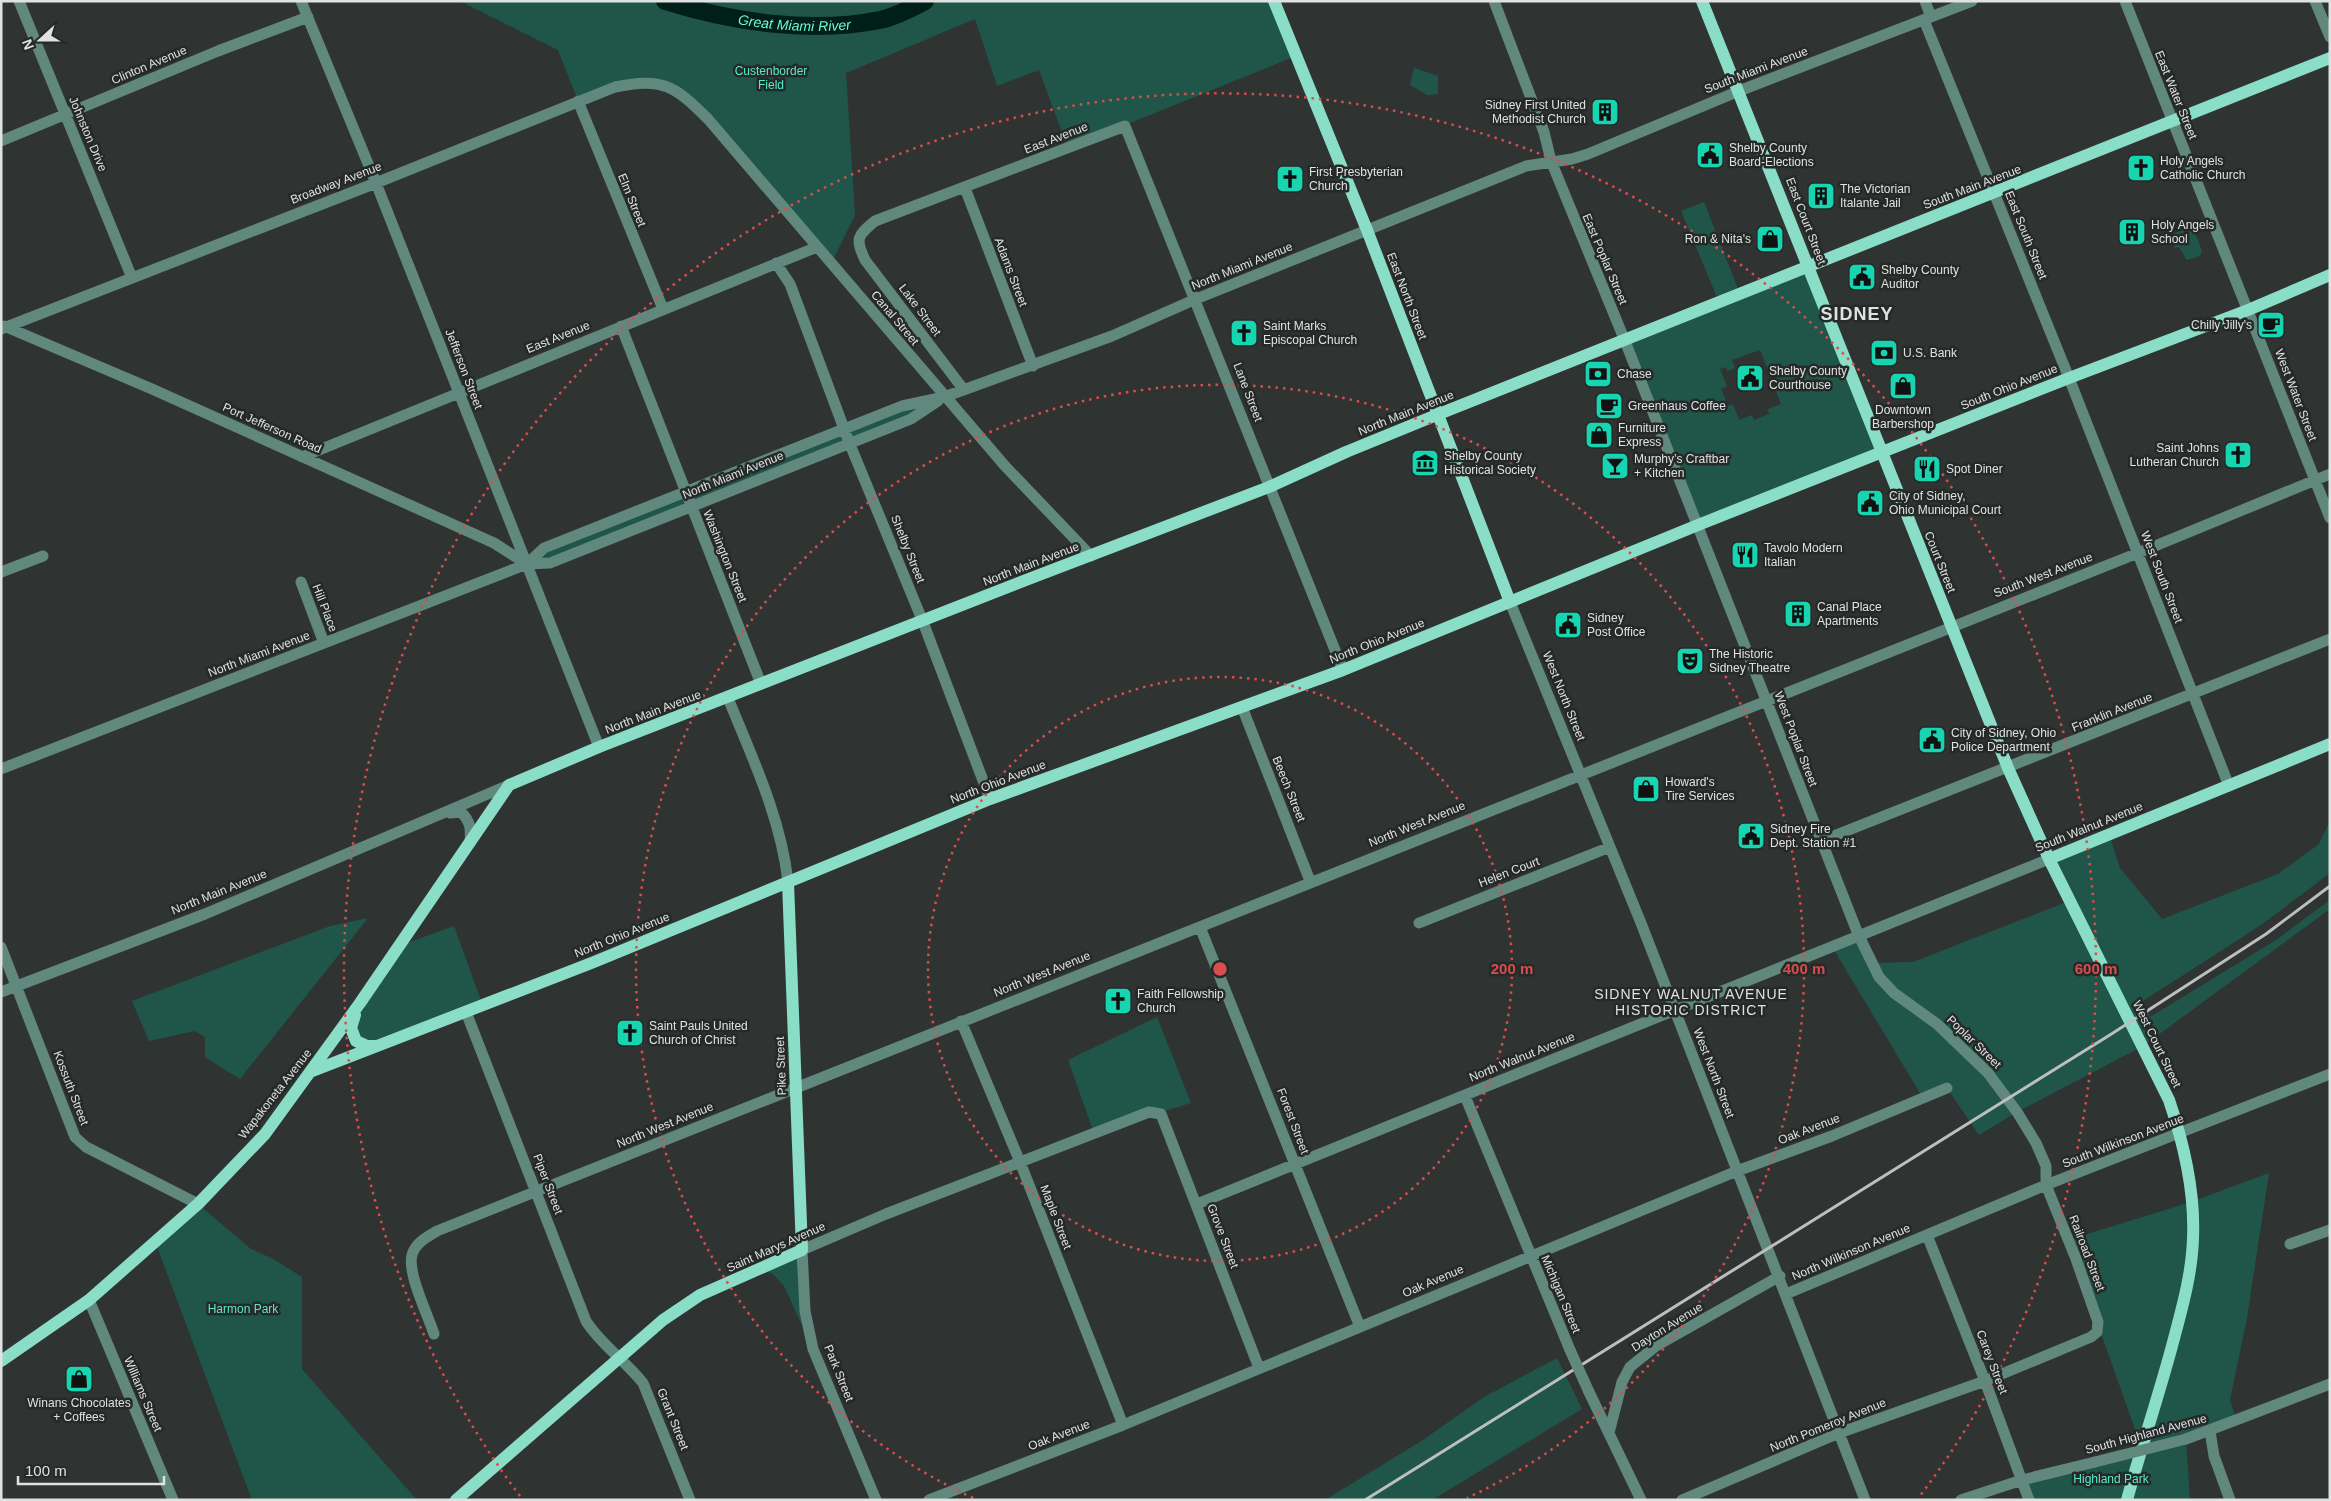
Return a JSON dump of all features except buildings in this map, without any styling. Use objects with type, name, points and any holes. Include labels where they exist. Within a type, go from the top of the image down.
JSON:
[{"type":"main road","name":"East North Street","points":[[1274,1],[1439,414],[1510,602]]},
{"type":"main road","name":"East Court Street","points":[[1702,1],[1881,452]]},
{"type":"main road","name":"South Main Avenue","points":[[1625,341],[2330,58]]},
{"type":"main road","name":"South Ohio Avenue","points":[[1698,525],[2069,378],[2248,310],[2330,275]]},
{"type":"main road","name":"North Main Avenue","points":[[509,786],[761,684],[1269,487],[1439,414],[1625,341]]},
{"type":"main road","name":"Court Street","points":[[1881,452],[1951,626]]},
{"type":"main road","name":"North Ohio Avenue","points":[[310,1072],[466,1012],[990,799],[1343,670],[1698,525]]},
{"type":"main road","name":"West Court Street","points":[[1951,626],[2008,768],[2049,859],[2158,1075],[2181,1134],[2191,1202],[2193,1239],[2184,1304],[2127,1500]]},
{"type":"main road","name":"South Walnut Avenue","points":[[2049,859],[2330,744]]},
{"type":"main road","name":"Wapakoneta Avenue","points":[[1,1361],[89,1300],[198,1204],[265,1134],[360,1004],[509,786]]},
{"type":"main road","name":"Pike Street","points":[[788,882],[802,1250]]},
{"type":"main road","points":[[360,1004],[353,1020],[352,1035],[361,1044],[381,1046]]},
{"type":"main road","name":"Saint Marys Avenue","points":[[456,1500],[618,1357],[663,1320],[700,1295],[802,1250]]},
{"type":"street","name":"Johnston Drive","points":[[19,1],[132,278]]},
{"type":"street","name":"Jefferson Street","points":[[301,1],[376,183],[599,748]]},
{"type":"street","name":"East Poplar Street","points":[[1494,1],[1544,132],[1551,161],[1698,525]]},
{"type":"street","name":"East South Street","points":[[1925,1],[1928,18],[1994,194],[2069,378]]},
{"type":"street","name":"South Miami Avenue","points":[[1551,161],[1572,160],[1588,154],[1739,91],[1972,1]]},
{"type":"street","name":"East Water Street","points":[[2125,1],[2248,310]]},
{"type":"street","points":[[2316,1],[2330,37]]},
{"type":"street","name":"Clinton Avenue","points":[[1,141],[218,51],[308,17]]},
{"type":"street","name":"Broadway Avenue","points":[[3,327],[376,183],[615,86],[638,82],[661,85],[683,94]]},
{"type":"street","name":"Canal Street","points":[[683,94],[708,119],[944,397],[1005,466],[1091,556]]},
{"type":"street","name":"Elm Street","points":[[578,101],[663,309]]},
{"type":"street","name":"East Avenue","points":[[858,244],[860,233],[875,221],[1125,126]]},
{"type":"street","name":"Lane Street","points":[[1125,126],[1196,299],[1343,670]]},
{"type":"street","name":"North Miami Avenue","points":[[527,564],[544,548],[844,428],[902,406],[944,397],[1033,366],[1112,336],[1196,299],[1526,166],[1551,161]]},
{"type":"street","name":"Adams Street","points":[[964,188],[1033,366]]},
{"type":"street","name":"Lake Street","points":[[858,244],[865,260],[964,390]]},
{"type":"street","name":"East Avenue","points":[[302,457],[817,247]]},
{"type":"street","name":"Shelby Street","points":[[776,263],[790,284],[800,309],[849,442],[923,622],[990,799]]},
{"type":"street","name":"West Water Street","points":[[2248,310],[2330,518]]},
{"type":"street","name":"Washington Street","points":[[621,326],[690,507],[761,684]]},
{"type":"street","name":"Port Jefferson Road","points":[[3,327],[152,389],[494,542],[527,564]]},
{"type":"street","name":"West South Street","points":[[2069,378],[2229,786]]},
{"type":"street","name":"North Miami Avenue","points":[[1,770],[527,564],[550,563],[849,442],[911,419],[944,397]]},
{"type":"street","name":"South West Avenue","points":[[1766,701],[2138,553],[2330,474]]},
{"type":"street","name":"West Poplar Street","points":[[1698,525],[1858,934]]},
{"type":"street","points":[[1,572],[43,556]]},
{"type":"street","name":"Hill Place","points":[[301,582],[324,643]]},
{"type":"street","name":"West North Street","points":[[1510,602],[1581,774],[1780,1276],[1865,1500]]},
{"type":"street","name":"Franklin Avenue","points":[[1821,842],[2330,639]]},
{"type":"street","points":[[728,698],[764,790],[785,851],[788,882]]},
{"type":"street","name":"North West Avenue","points":[[434,1334],[412,1272],[412,1255],[421,1241],[436,1231],[1200,927],[1310,881],[1766,701]]},
{"type":"street","name":"Beech Street","points":[[1242,707],[1310,881]]},
{"type":"street","name":"North Main Avenue","points":[[1,992],[205,914],[509,786]]},
{"type":"street","points":[[446,813],[462,812],[468,819],[471,828],[470,842]]},
{"type":"street","name":"Helen Court","points":[[1419,923],[1610,848]]},
{"type":"street","name":"South Walnut Avenue","points":[[1858,934],[2049,859]]},
{"type":"street","name":"Forest Street","points":[[1200,927],[1360,1326]]},
{"type":"street","name":"North Walnut Avenue","points":[[1196,1204],[1465,1096],[1674,1008],[1858,934]]},
{"type":"street","name":"Poplar Street","points":[[1858,934],[1879,977],[1894,993],[1937,1024],[1988,1073],[2036,1143],[2046,1166],[2046,1185]]},
{"type":"street","name":"Kossuth Street","points":[[1,947],[75,1137],[86,1147],[198,1204]]},
{"type":"street","name":"Piper Street","points":[[466,1012],[586,1321],[593,1332],[618,1357]]},
{"type":"street","name":"Maple Street","points":[[961,1021],[1020,1162],[1123,1425]]},
{"type":"street","name":"South Wilkinson Avenue","points":[[1927,1235],[2046,1185],[2181,1134],[2330,1074]]},
{"type":"street","name":"Oak Avenue","points":[[929,1500],[1123,1425],[1737,1171],[1832,1136],[1947,1088]]},
{"type":"street","name":"Michigan Street","points":[[1465,1096],[1570,1350],[1641,1500]]},
{"type":"street","name":"Saint Marys Avenue","points":[[802,1250],[1143,1114],[1149,1112],[1160,1114]]},
{"type":"street","name":"Grove Street","points":[[1160,1114],[1259,1368]]},
{"type":"street","name":"Railroad Street","points":[[2046,1185],[2076,1259],[2098,1322],[2097,1332]]},
{"type":"street","points":[[2290,1244],[2330,1230]]},
{"type":"street","name":"North Wilkinson Avenue","points":[[1786,1294],[1927,1235]]},
{"type":"street","name":"Carey Street","points":[[1927,1235],[1985,1380],[2029,1500]]},
{"type":"street","name":"Park Street","points":[[802,1250],[805,1311],[813,1349],[876,1500]]},
{"type":"street","name":"Dayton Avenue","points":[[1609,1433],[1622,1382],[1630,1367],[1656,1346],[1780,1276]]},
{"type":"street","name":"Williams Street","points":[[89,1300],[173,1500]]},
{"type":"street","name":"North Pomeroy Avenue","points":[[1682,1500],[1838,1433],[1985,1380],[2091,1337],[2097,1332]]},
{"type":"street","name":"Grant Street","points":[[618,1357],[631,1368],[643,1383],[690,1500]]},
{"type":"street","name":"South Highland Avenue","points":[[1961,1500],[2022,1480],[2186,1439],[2330,1384]]},
{"type":"street","points":[[2210,1431],[2214,1456],[2230,1500]]},
{"type":"green space","name":"Custenborder Field","points":[[460,1],[1274,1],[1296,56],[1068,148],[1039,70],[997,86],[975,19],[846,73],[855,215],[831,264],[683,94],[638,82],[578,101],[558,50]]},
{"type":"green space","points":[[1414,68],[1438,76],[1438,94],[1427,95],[1410,85]]},
{"type":"green space","points":[[1704,202],[1740,294],[1809,267],[1881,452],[1698,525],[1625,341],[1719,302],[1681,211]],"holes":[[[1760,350],[1768,370],[1772,369],[1778,385],[1774,387],[1781,404],[1768,409],[1769,414],[1754,420],[1752,415],[1739,420],[1733,404],[1728,406],[1721,389],[1727,386],[1720,369],[1726,367],[1727,371],[1735,368],[1732,360]]]},
{"type":"green space","points":[[2189,227],[2194,230],[2202,251],[2200,256],[2187,260],[2179,247],[2175,248],[2170,235]]},
{"type":"green space","points":[[944,397],[911,419],[550,563],[527,564],[544,548],[844,428]]},
{"type":"green space","points":[[2330,820],[2330,873],[2261,925],[2143,1001],[2150,1017],[2276,940],[2330,900],[2330,909],[2143,1046],[2017,1112],[1979,1135],[1947,1088],[1923,1098],[1831,945],[1858,934],[1872,963],[1913,962],[2069,901],[2049,859],[2109,834],[2120,868],[2162,919],[2278,874],[2319,844]]},
{"type":"green space","points":[[368,918],[240,1079],[205,1057],[205,1037],[195,1031],[149,1041],[132,1001],[330,926]]},
{"type":"green space","points":[[454,926],[483,1006],[381,1046],[361,1044],[353,1019],[399,946]]},
{"type":"green space","points":[[1157,1017],[1191,1103],[1094,1133],[1068,1060]]},
{"type":"green space","name":"Highland Park","points":[[2269,1173],[2247,1318],[2230,1400],[2236,1420],[2186,1439],[2190,1500],[2029,1500],[2022,1480],[2142,1449],[2068,1240],[2191,1202]]},
{"type":"green space","name":"Harmon Park","points":[[198,1204],[251,1249],[273,1259],[302,1277],[302,1369],[417,1500],[252,1500],[155,1241]]},
{"type":"green space","points":[[802,1250],[813,1349],[784,1286],[772,1273],[756,1270]]},
{"type":"green space","points":[[1557,1358],[1582,1409],[1432,1500],[1325,1500],[1423,1440],[1484,1397]]},
{"type":"waterway","name":"Great Miami River","points":[[665,1],[717,15],[771,24],[799,26],[826,26],[880,20],[897,15],[925,1]]},
{"type":"railway","points":[[1365,1500],[2113,1033],[2266,934],[2330,886]]},
{"type":"place","name":"Sidney First United Methodist Church","points":[[1605,112]]},
{"type":"place","name":"Shelby County Board-Elections","points":[[1710,155]]},
{"type":"place","name":"Holy Angels Catholic Church","points":[[2141,168]]},
{"type":"place","name":"First Presbyterian Church","points":[[1290,179]]},
{"type":"place","name":"The Victorian Italante Jail","points":[[1821,196]]},
{"type":"place","name":"Holy Angels School","points":[[2132,232]]},
{"type":"place","name":"Ron & Nita's","points":[[1770,239]]},
{"type":"place","name":"Shelby County Auditor","points":[[1862,277]]},
{"type":"place","name":"Chilly Jilly's","points":[[2271,325]]},
{"type":"place","name":"Saint Marks Episcopal Church","points":[[1244,333]]},
{"type":"place","name":"U.S. Bank","points":[[1884,353]]},
{"type":"place","name":"Chase","points":[[1598,374]]},
{"type":"place","name":"Shelby County Courthouse","points":[[1750,378]]},
{"type":"place","name":"Downtown Barbershop","points":[[1903,386]]},
{"type":"place","name":"Greenhaus Coffee","points":[[1609,406]]},
{"type":"place","name":"Furniture Express","points":[[1599,435]]},
{"type":"place","name":"Saint Johns Lutheran Church","points":[[2238,455]]},
{"type":"place","name":"Shelby County Historical Society","points":[[1425,463]]},
{"type":"place","name":"Murphy’s Craftbar + Kitchen","points":[[1615,466]]},
{"type":"place","name":"Spot Diner","points":[[1927,469]]},
{"type":"place","name":"City of Sidney, Ohio Municipal Court","points":[[1870,503]]},
{"type":"place","name":"Tavolo Modern Italian","points":[[1745,555]]},
{"type":"place","name":"Canal Place Apartments","points":[[1798,614]]},
{"type":"place","name":"Sidney Post Office","points":[[1568,625]]},
{"type":"place","name":"The Historic Sidney Theatre","points":[[1690,661]]},
{"type":"place","name":"City of Sidney, Ohio Police Department","points":[[1932,740]]},
{"type":"place","name":"Howard's Tire Services","points":[[1646,789]]},
{"type":"place","name":"Sidney Fire Dept. Station #1","points":[[1751,836]]},
{"type":"place","name":"Faith Fellowship Church","points":[[1118,1001]]},
{"type":"place","name":"Saint Pauls United Church of Christ","points":[[630,1033]]},
{"type":"place","name":"Winans Chocolates + Coffees","points":[[79,1379]]},
{"type":"district","name":"SIDNEY","points":[[1857,314]]},
{"type":"district","name":"SIDNEY WALNUT AVENUE HISTORIC DISTRICT","points":[[1691,1002]]}]
